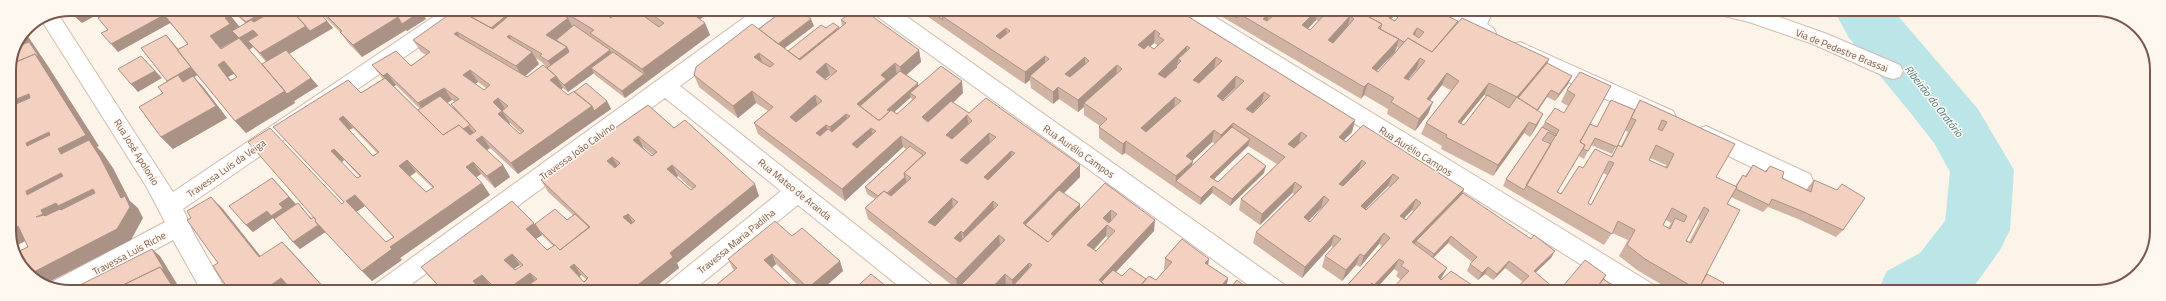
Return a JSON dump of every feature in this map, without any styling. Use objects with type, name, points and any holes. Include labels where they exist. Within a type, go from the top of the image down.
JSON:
[{"type":"street","name":"Travessa Luís da Veiga","points":[[174,216],[450,16]]},
{"type":"street","name":"Travessa João Calvino","points":[[392,285],[666,87],[762,16]]},
{"type":"street","name":"Rua Aurélio Campos","points":[[891,16],[1267,285]]},
{"type":"street","name":"Rua Aurélio Campos","points":[[1197,16],[1635,285]]},
{"type":"street","points":[[1455,16],[1474,28],[1802,181]]},
{"type":"street","points":[[1474,28],[1480,16]]},
{"type":"street","name":"Via de Pedestre Brassai","points":[[1754,16],[1820,39],[1893,71]]},
{"type":"street","name":"Rua José Apolonio","points":[[52,19],[64,35],[174,216],[211,285]]},
{"type":"street","name":"Rua Mateo de Aranda","points":[[666,87],[915,285]]},
{"type":"street","name":"Travessa Maria Padilha","points":[[682,285],[798,191]]},
{"type":"street","name":"Travessa Luís Riche","points":[[66,285],[174,216]]},
{"type":"building","points":[[102,16],[162,16],[111,44],[101,33],[108,30],[98,18]]},
{"type":"building","points":[[165,16],[228,16],[225,18],[230,24],[210,36],[221,49],[239,38],[285,91],[235,121],[177,50],[188,44]],"holes":[[[224,61],[237,77],[230,81],[218,65]]]},
{"type":"building","points":[[239,16],[256,16],[246,22]]},
{"type":"building","points":[[265,16],[297,16],[306,26],[260,53],[248,41],[258,35],[253,30],[239,38],[232,31],[251,20],[254,22]]},
{"type":"building","points":[[296,16],[322,16],[327,21],[310,31]]},
{"type":"building","points":[[327,16],[398,17],[353,45],[340,32],[342,31]]},
{"type":"building","points":[[397,16],[414,16],[402,24]]},
{"type":"building","points":[[447,16],[470,16],[493,29],[508,16],[565,16],[568,18],[546,35],[567,47],[548,61],[540,56],[542,54],[509,35],[507,37],[532,52],[516,66],[457,32],[454,34],[527,77],[543,65],[556,76],[550,80],[568,95],[574,91],[592,106],[511,163],[482,136],[476,140],[503,165],[487,176],[473,162],[466,167],[482,183],[390,247],[392,249],[362,271],[315,221],[316,220],[248,142],[270,128],[342,204],[344,202],[273,127],[348,80],[361,93],[385,78],[443,135],[459,125],[470,135],[476,131],[451,104],[459,99],[444,88],[418,103],[387,73],[383,76],[372,65],[396,51],[411,66],[430,52],[413,40]],"holes":[[[470,70],[490,85],[484,90],[463,75]],[[498,98],[508,106],[502,111],[493,102]],[[502,111],[524,131],[520,134],[498,114]],[[343,116],[379,152],[373,156],[339,119]],[[334,149],[361,176],[357,178],[331,151]],[[407,160],[434,187],[426,192],[399,166]],[[355,195],[394,237],[386,242],[346,201]]]},
{"type":"building","points":[[469,16],[506,16],[491,28]]},
{"type":"building","points":[[571,16],[608,16],[611,18],[613,16],[644,16],[659,27],[664,23],[654,16],[696,16],[705,23],[642,69],[590,33],[594,30]]},
{"type":"building","points":[[776,16],[807,16],[811,19],[778,44],[759,29]]},
{"type":"building","points":[[846,16],[872,16],[919,50],[900,67],[895,63],[881,75],[886,79],[857,104],[878,120],[880,120],[891,110],[897,114],[916,97],[910,93],[941,66],[962,81],[922,117],[928,122],[951,101],[969,113],[986,98],[1080,165],[1023,223],[1048,242],[1105,183],[1155,220],[1099,280],[1105,285],[1014,285],[1032,265],[1029,263],[1012,280],[1005,274],[995,285],[963,285],[962,284],[1005,240],[999,235],[956,279],[865,208],[884,191],[891,196],[911,178],[904,173],[926,153],[901,136],[842,189],[754,123],[773,107],[752,91],[733,106],[694,75],[696,67],[752,24],[800,60],[846,23],[841,20]],"holes":[[[759,53],[774,64],[770,67],[754,57]],[[826,63],[837,71],[826,80],[816,72]],[[815,95],[822,101],[796,122],[790,117]],[[846,114],[850,116],[832,132],[828,129],[820,136],[816,133],[826,125],[830,127]],[[967,115],[972,121],[952,139],[946,135]],[[871,128],[876,131],[857,148],[852,144]],[[989,133],[996,137],[967,164],[960,160]],[[1011,151],[1015,153],[988,180],[984,177]],[[952,198],[958,202],[935,226],[928,222]],[[993,201],[998,205],[960,242],[954,238],[961,231],[963,233]],[[1111,210],[1117,214],[1109,223],[1103,218]],[[1107,225],[1115,231],[1096,251],[1087,245]]]},
{"type":"building","points":[[942,16],[1187,16],[1355,120],[1339,137],[1346,142],[1363,125],[1464,189],[1412,242],[1447,268],[1438,277],[1441,280],[1451,271],[1472,285],[1396,285],[1409,271],[1401,266],[1404,262],[1399,259],[1374,285],[1372,283],[1370,285],[1347,285],[1390,238],[1384,233],[1364,256],[1360,254],[1346,270],[1325,256],[1341,239],[1334,235],[1305,267],[1256,232],[1302,187],[1295,182],[1262,214],[1241,199],[1285,157],[1233,123],[1221,135],[1214,130],[1186,156],[1193,161],[1176,176],[1126,141],[1123,144],[1099,127],[1107,119],[1084,103],[1122,69],[1117,65],[1078,100],[1058,87],[1053,92],[1030,76],[1049,59],[1045,56],[1025,72]],"holes":[[[1006,28],[1010,31],[1000,39],[996,36]],[[1155,30],[1160,34],[1158,36],[1164,40],[1154,49],[1148,45],[1144,49],[1138,45]],[[1187,46],[1190,48],[1178,59],[1181,61],[1176,66],[1177,67],[1165,78],[1158,74]],[[1085,57],[1089,61],[1070,77],[1065,74]],[[1216,57],[1222,61],[1199,83],[1193,80]],[[1236,76],[1244,81],[1223,101],[1217,96]],[[1264,92],[1270,96],[1253,113],[1246,109]],[[1175,97],[1181,101],[1146,132],[1141,128]],[[1301,132],[1307,136],[1294,148],[1288,144]],[[1362,160],[1366,163],[1343,186],[1339,184]],[[1393,174],[1399,178],[1366,210],[1361,206]],[[1324,196],[1329,200],[1310,222],[1304,217]],[[1416,199],[1421,203],[1406,220],[1400,216]]]},
{"type":"building","points":[[1243,16],[1266,16],[1263,19],[1267,21],[1273,16],[1311,16],[1302,25],[1310,30],[1323,16],[1350,16],[1367,16],[1382,24],[1378,28],[1399,39],[1372,68],[1378,72],[1408,38],[1432,52],[1462,18],[1549,59],[1517,97],[1543,114],[1536,125],[1529,122],[1498,165],[1446,137],[1447,135],[1426,123],[1459,81],[1447,73],[1427,99],[1433,102],[1419,119],[1391,102],[1394,98],[1368,83],[1364,87]],"holes":[[[1350,16],[1354,19],[1333,43],[1328,40]],[[1420,58],[1425,61],[1409,80],[1404,78]],[[1489,83],[1517,97],[1509,108],[1487,95],[1464,125],[1458,122]]]},
{"type":"building","points":[[1367,16],[1390,16],[1389,18],[1395,21],[1399,16],[1447,16],[1458,21],[1432,52],[1408,38],[1404,42],[1380,29],[1382,24]],"holes":[[[1417,28],[1424,32],[1419,38],[1413,34]]]},
{"type":"building","points":[[833,23],[839,27],[799,59],[788,51],[821,25],[826,28]]},
{"type":"building","points":[[574,25],[610,50],[564,85],[547,68],[569,52],[567,47],[556,40]]},
{"type":"building","points":[[166,35],[191,67],[167,81],[141,48]]},
{"type":"building","points":[[29,42],[40,58],[35,54],[17,62],[22,45]]},
{"type":"building","points":[[286,50],[311,78],[287,94],[262,64]]},
{"type":"building","points":[[613,52],[644,74],[622,91],[591,68]]},
{"type":"building","points":[[35,54],[86,135],[58,149],[61,154],[89,140],[100,157],[121,198],[125,196],[130,207],[117,229],[34,272],[20,252],[28,247],[18,226],[16,227],[16,104],[30,98],[29,94],[16,99],[17,62]],"holes":[[[49,132],[50,135],[27,146],[26,143]],[[61,173],[63,176],[27,195],[26,191]],[[93,189],[95,193],[61,210],[60,209],[45,216],[36,217],[43,214],[41,210],[56,203],[58,206]]]},
{"type":"building","points":[[141,56],[155,71],[131,84],[118,69]]},
{"type":"building","points":[[1547,63],[1572,76],[1559,94],[1551,90],[1537,110],[1518,98]]},
{"type":"building","points":[[900,71],[918,83],[887,110],[890,111],[878,120],[860,106]]},
{"type":"building","points":[[1580,72],[1611,86],[1580,142],[1585,145],[1557,192],[1561,194],[1579,166],[1583,168],[1595,149],[1612,157],[1618,145],[1622,147],[1636,120],[1631,118],[1640,100],[1735,144],[1716,177],[1737,187],[1727,204],[1740,210],[1701,285],[1689,285],[1645,259],[1627,245],[1635,230],[1618,221],[1612,234],[1526,185],[1559,130],[1545,122],[1555,108],[1564,113],[1575,95],[1567,90]],"holes":[[[1662,120],[1667,122],[1662,131],[1658,129]],[[1656,145],[1674,154],[1667,168],[1649,160]],[[1609,161],[1614,163],[1591,205],[1588,203]],[[1704,207],[1709,210],[1691,243],[1686,241]],[[1672,208],[1687,216],[1684,222],[1675,218],[1670,229],[1663,225]]]},
{"type":"building","points":[[178,75],[183,82],[193,76],[216,106],[161,137],[139,107],[163,93],[158,87]]},
{"type":"building","points":[[586,83],[607,101],[594,111],[592,106],[574,92]]},
{"type":"building","points":[[440,96],[470,125],[463,129],[459,125],[443,135],[418,110]]},
{"type":"building","points":[[1611,100],[1635,110],[1617,147],[1595,138],[1588,151],[1583,149],[1585,145],[1580,142],[1590,124],[1597,127]]},
{"type":"building","points":[[648,105],[674,128],[685,120],[755,184],[670,253],[673,257],[638,285],[529,285],[537,279],[530,273],[514,285],[490,285],[491,284],[482,275],[473,281],[477,285],[436,285],[437,284],[421,267],[512,201],[534,223],[526,229],[547,250],[555,245],[560,250],[590,227],[541,180]],"holes":[[[638,136],[657,152],[652,156],[633,140]],[[612,157],[620,163],[615,168],[607,161]],[[672,165],[696,186],[691,190],[667,169]],[[628,214],[635,221],[631,224],[623,217]],[[512,254],[523,265],[515,270],[504,260]],[[574,264],[588,278],[584,282],[570,267]]]},
{"type":"building","points":[[1232,127],[1250,139],[1210,177],[1218,182],[1248,153],[1266,166],[1232,199],[1213,186],[1201,198],[1176,181]]},
{"type":"building","points":[[1542,127],[1557,135],[1556,136],[1548,132],[1542,140],[1551,144],[1524,190],[1506,179]]},
{"type":"building","points":[[910,146],[923,155],[904,173],[905,177],[887,193],[884,191],[878,196],[865,187]]},
{"type":"building","points":[[1753,165],[1766,172],[1770,166],[1784,172],[1782,178],[1811,192],[1814,180],[1837,190],[1842,184],[1865,198],[1843,230],[1772,199],[1769,205],[1736,189],[1743,175],[1746,177]]},
{"type":"building","points":[[272,178],[289,197],[279,204],[283,208],[271,216],[267,211],[246,225],[229,206]]},
{"type":"building","points":[[1059,190],[1080,204],[1051,234],[1054,236],[1048,242],[1025,225]]},
{"type":"building","points":[[1463,193],[1531,239],[1534,235],[1555,251],[1534,271],[1550,285],[1519,285],[1529,276],[1509,261],[1497,274],[1488,267],[1482,273],[1470,264],[1477,257],[1451,236],[1434,254],[1416,241]]},
{"type":"building","points":[[211,197],[259,257],[282,242],[321,285],[287,285],[281,278],[271,285],[225,285],[213,266],[218,263],[187,220],[191,218],[187,211]]},
{"type":"building","points":[[298,203],[311,219],[314,217],[318,225],[293,242],[274,219]]},
{"type":"building","points":[[555,209],[567,220],[575,214],[589,227],[560,250],[539,230],[535,224]]},
{"type":"building","points":[[775,221],[792,236],[802,228],[840,261],[812,285],[805,285],[772,254],[764,260],[791,285],[716,285],[737,268],[728,259]]},
{"type":"building","points":[[1182,239],[1209,259],[1205,263],[1228,278],[1222,285],[1141,285],[1149,276],[1156,280],[1172,262],[1165,258]]},
{"type":"building","points":[[152,249],[165,271],[160,267],[123,285],[80,285]]},
{"type":"building","points":[[1585,260],[1606,275],[1599,285],[1564,285]]},
{"type":"building","points":[[160,267],[171,284],[169,285],[123,285]]},
{"type":"building","points":[[1130,268],[1146,279],[1141,285],[1105,285],[1101,282],[1113,270],[1122,276]]},
{"type":"building","points":[[871,274],[884,285],[859,285]]},
{"type":"building","points":[[1707,274],[1724,283],[1723,285],[1701,285]]},
{"type":"building","points":[[1603,279],[1612,285],[1599,285]]},
{"type":"building","points":[[1237,280],[1244,285],[1233,285]]},
{"type":"waterway","name":"Ribeirão do Oratório","points":[[1866,16],[1870,23],[1956,126],[1982,170],[1977,230],[1944,274],[1924,285]]}]
